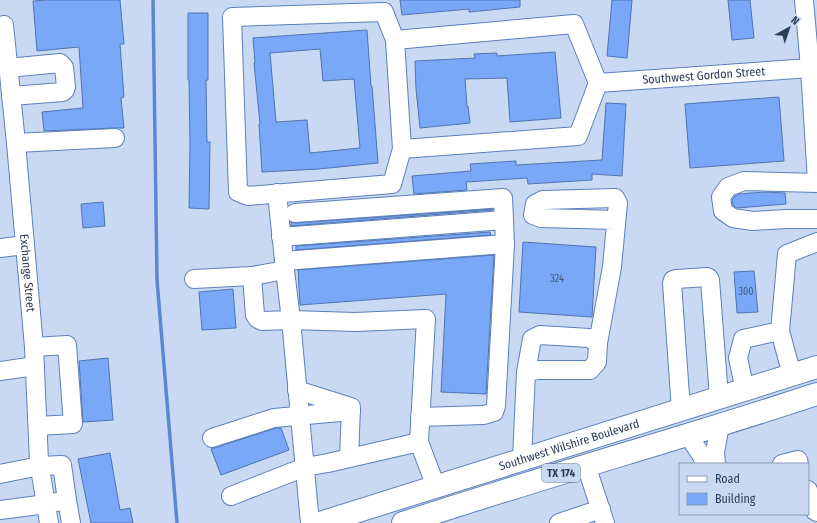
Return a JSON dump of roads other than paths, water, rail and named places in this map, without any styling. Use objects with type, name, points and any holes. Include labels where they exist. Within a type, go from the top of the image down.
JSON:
[{"type":"main road","name":"Southwest Wilshire Boulevard","points":[[320,523],[817,367]]},
{"type":"main road","name":"Southwest Wilshire Boulevard","points":[[408,522],[462,503],[688,435],[817,394]]},
{"type":"main road","points":[[359,523],[394,510],[410,495]]},
{"type":"street","points":[[804,0],[817,182],[744,181],[728,187],[721,197],[723,212],[733,218],[753,221],[817,219]]},
{"type":"street","points":[[384,12],[394,40],[402,149],[392,184],[248,196],[238,192],[232,17],[384,12]]},
{"type":"street","points":[[394,40],[574,24],[598,83],[578,136],[402,149]]},
{"type":"street","name":"Exchange Street","points":[[0,26],[4,26],[16,143],[34,347],[40,466],[49,523]]},
{"type":"street","points":[[8,68],[60,63],[64,67],[66,88],[63,92],[11,96]]},
{"type":"street","name":"Southwest Gordon Street","points":[[598,83],[810,68]]},
{"type":"street","points":[[16,143],[115,138]]},
{"type":"street","points":[[277,193],[291,320],[310,523]]},
{"type":"street","points":[[296,213],[503,198],[505,244],[494,412],[484,415],[420,417]]},
{"type":"street","points":[[281,237],[504,220]]},
{"type":"street","points":[[526,372],[538,370],[590,370],[596,362],[612,267],[616,220]]},
{"type":"street","points":[[792,375],[780,330],[787,254],[817,242]]},
{"type":"street","points":[[194,279],[252,276],[285,265],[505,244]]},
{"type":"street","points":[[0,248],[24,245]]},
{"type":"street","points":[[252,276],[255,315],[262,321],[291,320],[355,322],[426,319],[419,442],[436,486]]},
{"type":"street","points":[[681,410],[672,283],[673,280],[676,279],[707,277],[710,280],[719,398]]},
{"type":"street","points":[[745,390],[738,358],[743,339],[780,330]]},
{"type":"street","points":[[522,460],[526,372],[532,339],[540,335],[589,338],[598,343]]},
{"type":"street","points":[[34,347],[67,345],[73,424],[38,426]]},
{"type":"street","points":[[0,371],[35,366]]},
{"type":"street","points":[[297,390],[351,407],[349,458]]},
{"type":"street","points":[[212,438],[274,418],[351,411]]},
{"type":"street","points":[[716,463],[715,452],[720,425]]},
{"type":"street","points":[[688,435],[702,456],[705,463]]},
{"type":"street","points":[[231,496],[305,467],[419,442]]},
{"type":"street","points":[[786,463],[798,460],[799,463]]},
{"type":"street","points":[[0,474],[40,466],[62,465],[71,523]]},
{"type":"street","points":[[559,523],[603,516],[586,465]]},
{"type":"street","points":[[809,493],[815,511],[817,512]]},
{"type":"street","points":[[11,513],[67,500]]},
{"type":"waterway","points":[[153,0],[157,280],[177,523]]}]
